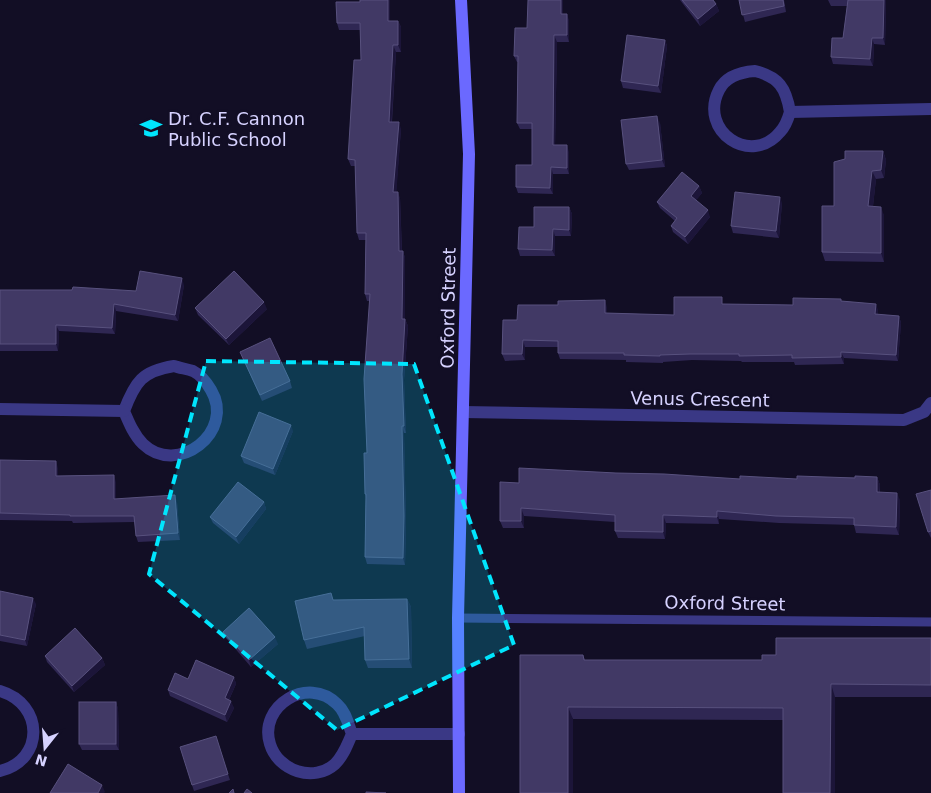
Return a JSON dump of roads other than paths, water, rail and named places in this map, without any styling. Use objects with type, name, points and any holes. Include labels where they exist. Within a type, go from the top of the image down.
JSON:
[{"type":"street","name":"Oxford Street","points":[[459,793],[458,618],[469,154],[461,0]]},
{"type":"street","points":[[755,71],[766,74],[776,80],[783,88],[790,112],[781,132],[771,140],[759,145],[746,146],[733,142],[723,134],[716,122],[713,110],[715,97],[721,86],[731,77],[743,72],[755,71]]},
{"type":"street","points":[[790,112],[931,109]]},
{"type":"street","points":[[174,366],[194,372],[206,381],[215,396],[217,412],[213,431],[204,443],[187,453],[172,456],[156,453],[144,446],[134,434],[124,411],[135,387],[146,375],[158,368],[174,366]]},
{"type":"street","name":"Venus Crescent","points":[[463,412],[904,420],[924,412],[931,403]]},
{"type":"street","points":[[0,409],[124,411]]},
{"type":"street","points":[[0,691],[10,694],[21,702],[29,712],[33,725],[33,738],[29,751],[20,761],[9,768],[0,770]]},
{"type":"street","points":[[313,692],[326,696],[338,704],[346,715],[352,734],[343,755],[334,765],[322,771],[309,773],[296,771],[285,766],[276,756],[270,745],[268,732],[270,719],[286,699],[299,693],[313,692]]},
{"type":"street","points":[[352,734],[459,734]]},
{"type":"lane","name":"Oxford Street","points":[[458,618],[931,622]]},
{"type":"place","name":"Dr. C.F. Cannon Public School","points":[[151,128]]}]
